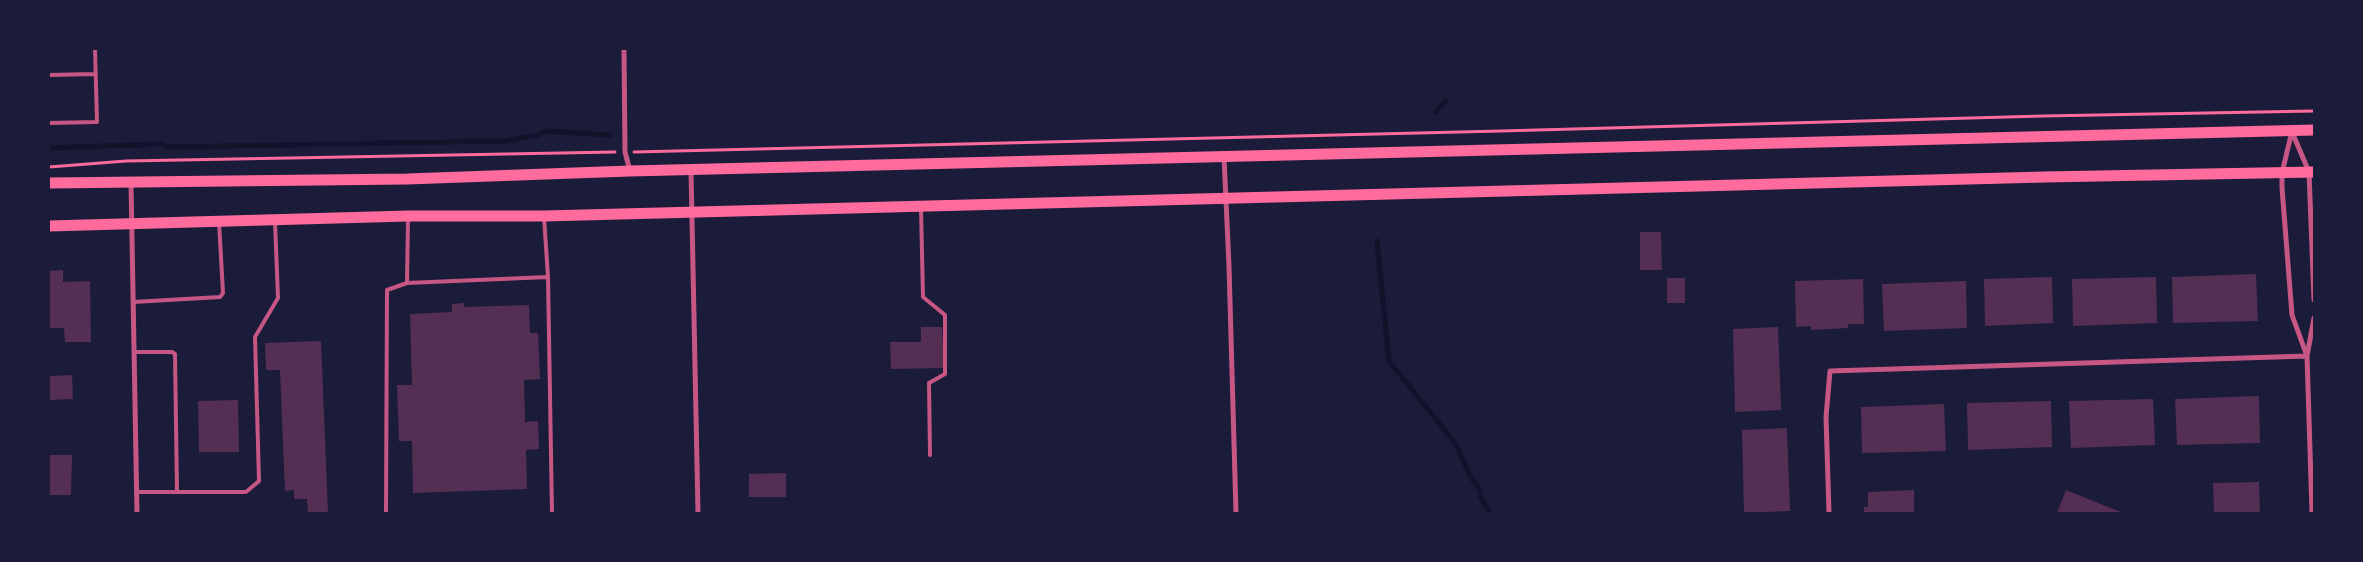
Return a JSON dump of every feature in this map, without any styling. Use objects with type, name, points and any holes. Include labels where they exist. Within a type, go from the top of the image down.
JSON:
[{"type":"main road","points":[[49,183],[407,179],[630,171],[2314,130]]},
{"type":"main road","points":[[49,226],[408,216],[544,216],[2312,172]]},
{"type":"street","points":[[624,49],[625,152],[630,171]]},
{"type":"street","points":[[2292,130],[2312,172],[2314,300]]},
{"type":"street","points":[[2292,130],[2282,173],[2292,315],[2307,356]]},
{"type":"street","points":[[1224,156],[1230,266],[1236,513]]},
{"type":"street","points":[[691,170],[698,513]]},
{"type":"street","points":[[131,183],[136,513]]},
{"type":"street","points":[[2312,513],[2307,356],[2314,318]]},
{"type":"street","points":[[1829,513],[1826,417],[1830,371],[2307,356]]},
{"type":"lane","points":[[49,123],[96,122],[95,49]]},
{"type":"lane","points":[[49,75],[95,74]]},
{"type":"lane","points":[[921,206],[923,297],[945,315],[945,374],[929,383],[930,455]]},
{"type":"lane","points":[[407,283],[408,216]]},
{"type":"lane","points":[[544,216],[548,276],[552,513]]},
{"type":"lane","points":[[136,492],[246,492],[259,481],[255,337],[278,298],[275,219]]},
{"type":"lane","points":[[133,302],[220,297],[223,293],[219,221]]},
{"type":"lane","points":[[386,513],[387,290],[407,283],[548,276]]},
{"type":"lane","points":[[134,352],[172,352],[175,354],[177,492]]},
{"type":"path","points":[[49,167],[126,162],[1491,132],[2052,116],[2314,111]]},
{"type":"building","points":[[1640,232],[1661,232],[1662,270],[1640,270]]},
{"type":"building","points":[[63,270],[63,282],[90,281],[91,342],[65,342],[64,328],[49,328],[49,271]]},
{"type":"building","points":[[2256,274],[2258,321],[2173,323],[2172,277]]},
{"type":"building","points":[[2052,277],[2053,323],[1985,326],[1984,279]]},
{"type":"building","points":[[2156,277],[2157,323],[2073,326],[2072,279]]},
{"type":"building","points":[[1667,278],[1685,278],[1685,303],[1667,303]]},
{"type":"building","points":[[1863,279],[1864,324],[1848,324],[1848,328],[1811,330],[1811,326],[1796,327],[1795,281]]},
{"type":"building","points":[[1966,281],[1967,328],[1884,331],[1882,284]]},
{"type":"building","points":[[464,303],[464,307],[529,305],[530,333],[538,333],[540,379],[524,380],[525,422],[538,421],[539,449],[526,450],[527,489],[413,493],[412,441],[399,441],[397,385],[412,385],[410,314],[452,312],[452,304]]},
{"type":"building","points":[[921,327],[942,327],[944,368],[891,369],[890,342],[921,342]]},
{"type":"building","points":[[1778,327],[1781,410],[1735,412],[1733,329]]},
{"type":"building","points":[[321,341],[328,513],[308,513],[307,499],[294,499],[294,490],[285,491],[280,370],[266,370],[265,343]]},
{"type":"building","points":[[72,375],[73,399],[49,400],[49,376]]},
{"type":"building","points":[[2259,396],[2260,443],[2177,445],[2175,399]]},
{"type":"building","points":[[2153,399],[2155,445],[2071,448],[2069,401]]},
{"type":"building","points":[[238,400],[239,452],[199,452],[198,401]]},
{"type":"building","points":[[2051,401],[2052,447],[1968,450],[1967,403]]},
{"type":"building","points":[[1944,404],[1946,451],[1862,453],[1861,407]]},
{"type":"building","points":[[1787,428],[1790,511],[1744,513],[1742,430]]},
{"type":"building","points":[[49,455],[72,455],[71,495],[49,495]]},
{"type":"building","points":[[786,473],[786,497],[749,497],[749,474]]},
{"type":"building","points":[[2259,482],[2260,513],[2214,513],[2213,483]]},
{"type":"building","points":[[1914,490],[1914,513],[1864,513],[1864,507],[1868,507],[1868,492]]},
{"type":"building","points":[[2066,490],[2123,513],[2057,513]]},
{"type":"waterway","points":[[1435,112],[1446,101]]},
{"type":"waterway","points":[[49,148],[161,144],[170,147],[506,141],[538,135],[546,131],[610,135]]},
{"type":"waterway","points":[[1377,241],[1389,361],[1456,444],[1470,476],[1480,490],[1481,498],[1490,513]]}]
